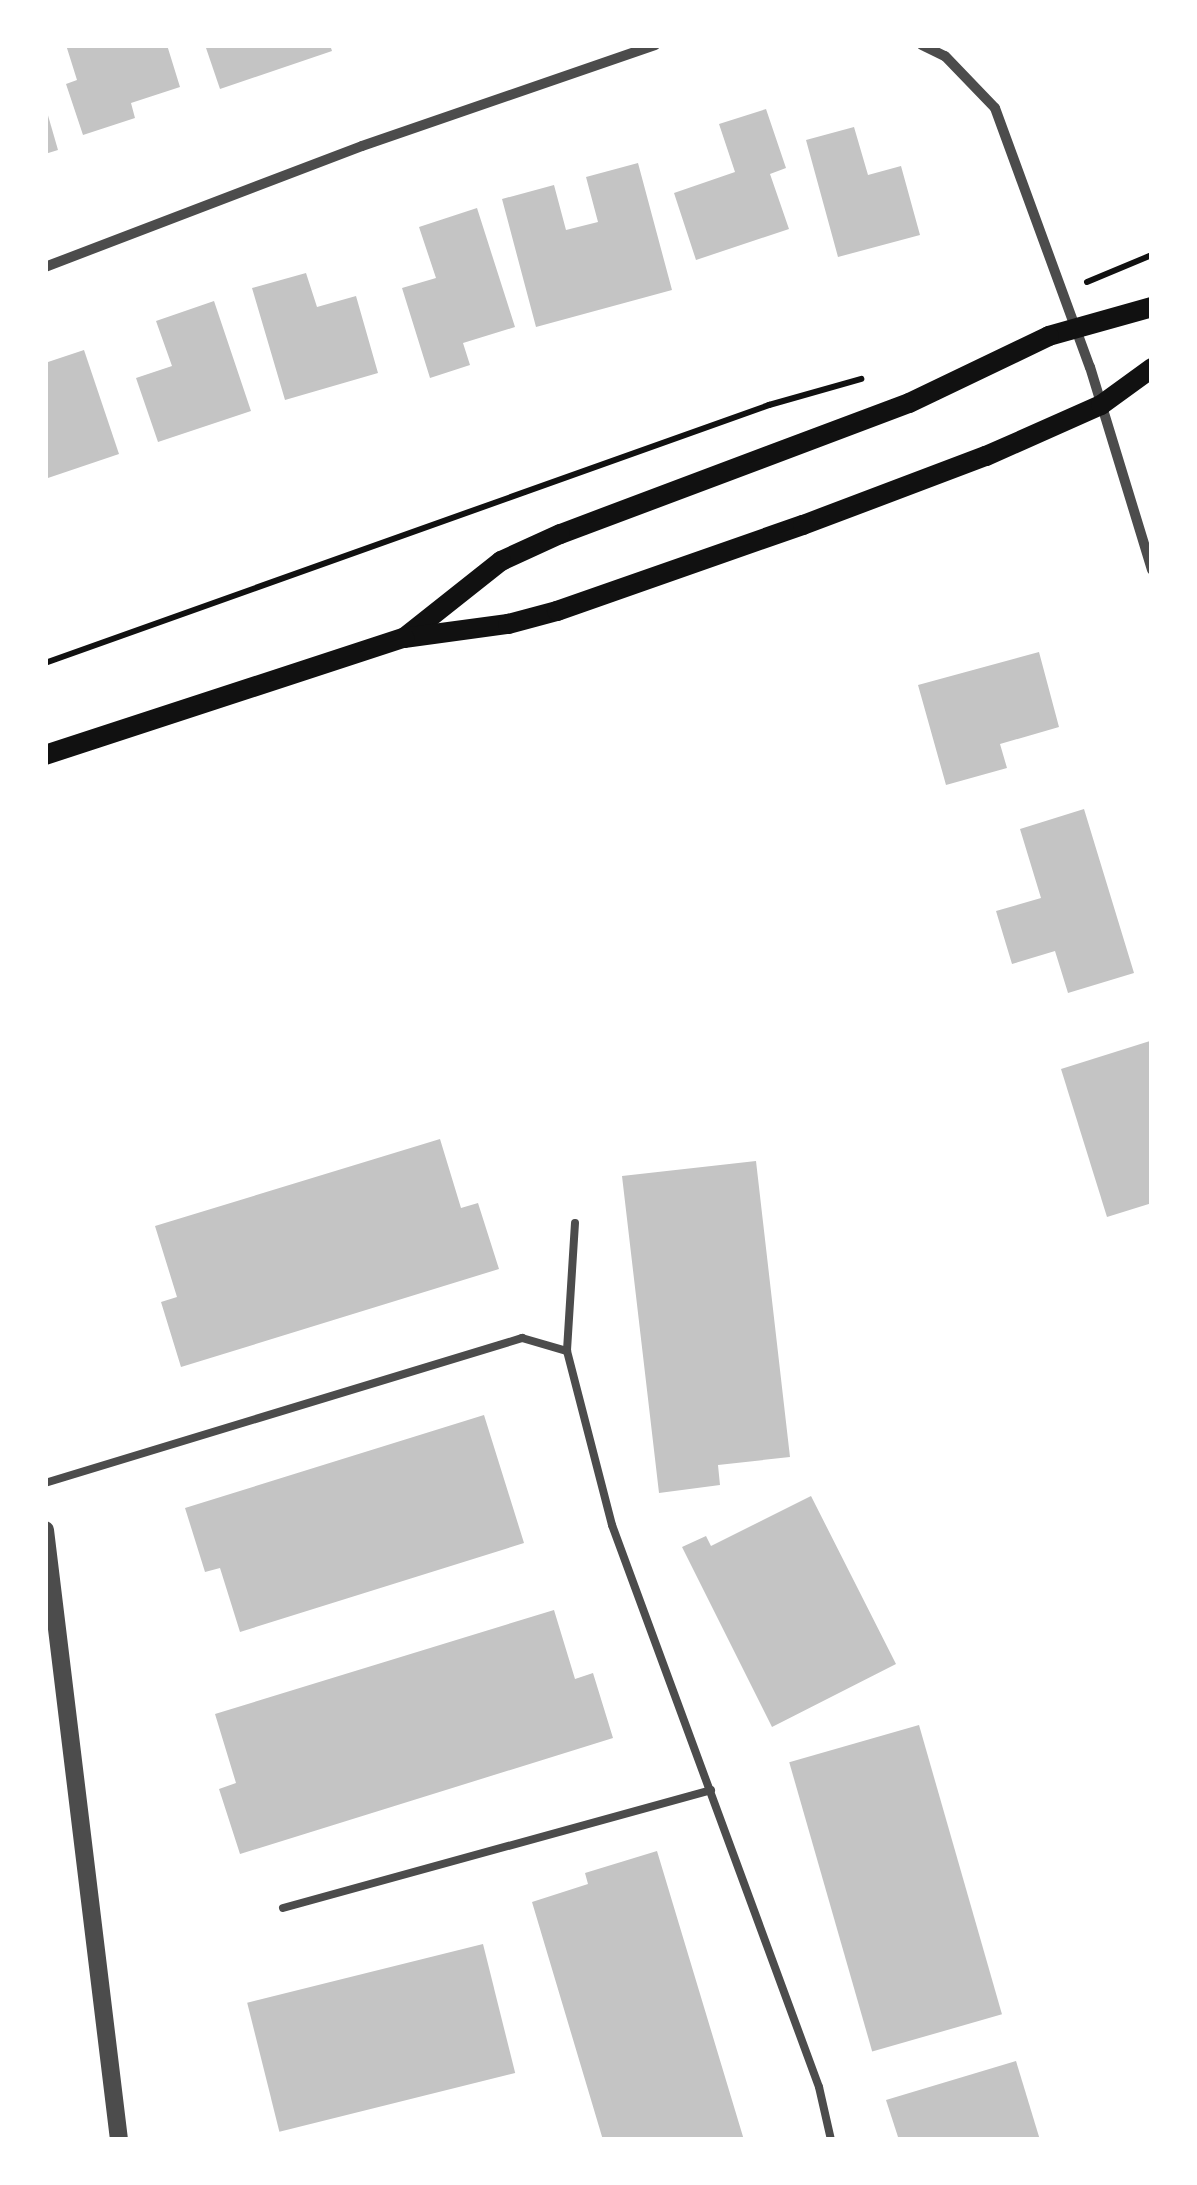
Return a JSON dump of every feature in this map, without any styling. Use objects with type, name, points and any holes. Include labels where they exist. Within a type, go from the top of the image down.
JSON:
[{"type":"main road","points":[[404,638],[501,562],[560,534],[909,403],[1049,336],[1152,307]]},
{"type":"main road","points":[[45,755],[404,638],[508,624],[557,610],[970,462],[1101,405],[1152,368]]},
{"type":"street","points":[[45,266],[362,146],[655,45]]},
{"type":"street","points":[[922,45],[945,56],[995,108],[1076,329],[1152,570]]},
{"type":"street","points":[[45,1530],[49,1599],[119,2140]]},
{"type":"lane","points":[[575,1223],[567,1351],[612,1526],[818,2086],[831,2140]]},
{"type":"lane","points":[[45,1483],[522,1338],[567,1351]]},
{"type":"lane","points":[[283,1908],[710,1790]]},
{"type":"path","points":[[1062,292],[1152,255]]},
{"type":"path","points":[[45,663],[769,405],[874,376]]},
{"type":"building","points":[[66,45],[167,45],[180,87],[131,103],[135,118],[83,135],[66,84],[77,80]]},
{"type":"building","points":[[205,45],[330,45],[332,51],[220,89]]},
{"type":"building","points":[[45,105],[58,150],[45,154]]},
{"type":"building","points":[[766,109],[786,168],[770,174],[789,229],[696,260],[674,193],[735,172],[719,124]]},
{"type":"building","points":[[854,127],[868,175],[901,166],[920,235],[838,257],[806,140]]},
{"type":"building","points":[[638,163],[672,290],[536,327],[502,199],[554,185],[566,230],[598,222],[586,177]]},
{"type":"building","points":[[477,208],[515,327],[463,343],[470,365],[430,378],[402,288],[436,278],[419,227]]},
{"type":"building","points":[[306,273],[317,307],[356,296],[378,373],[285,400],[252,288]]},
{"type":"building","points":[[214,301],[251,411],[158,442],[136,378],[172,366],[156,321]]},
{"type":"building","points":[[84,350],[119,454],[45,479],[45,363]]},
{"type":"building","points":[[1039,652],[1059,727],[1000,744],[1007,768],[946,785],[918,685]]},
{"type":"building","points":[[1084,809],[1134,973],[1068,993],[1055,951],[1012,964],[996,911],[1041,898],[1020,829]]},
{"type":"building","points":[[1150,1041],[1152,1203],[1107,1217],[1061,1069]]},
{"type":"building","points":[[440,1139],[461,1208],[478,1203],[499,1269],[181,1367],[161,1302],[177,1297],[155,1226]]},
{"type":"building","points":[[756,1161],[790,1457],[718,1465],[720,1485],[659,1493],[622,1176]]},
{"type":"building","points":[[484,1415],[524,1543],[240,1632],[220,1568],[205,1572],[185,1508]]},
{"type":"building","points":[[811,1496],[896,1664],[772,1727],[682,1547],[706,1536],[711,1546]]},
{"type":"building","points":[[554,1610],[575,1679],[593,1673],[613,1738],[240,1854],[219,1789],[236,1783],[215,1714]]},
{"type":"building","points":[[919,1725],[1002,2014],[872,2052],[789,1762]]},
{"type":"building","points":[[657,1851],[744,2140],[603,2140],[532,1902],[588,1884],[585,1873]]},
{"type":"building","points":[[483,1944],[515,2073],[279,2132],[247,2003]]},
{"type":"building","points":[[1016,2061],[1040,2140],[899,2140],[886,2100]]}]
